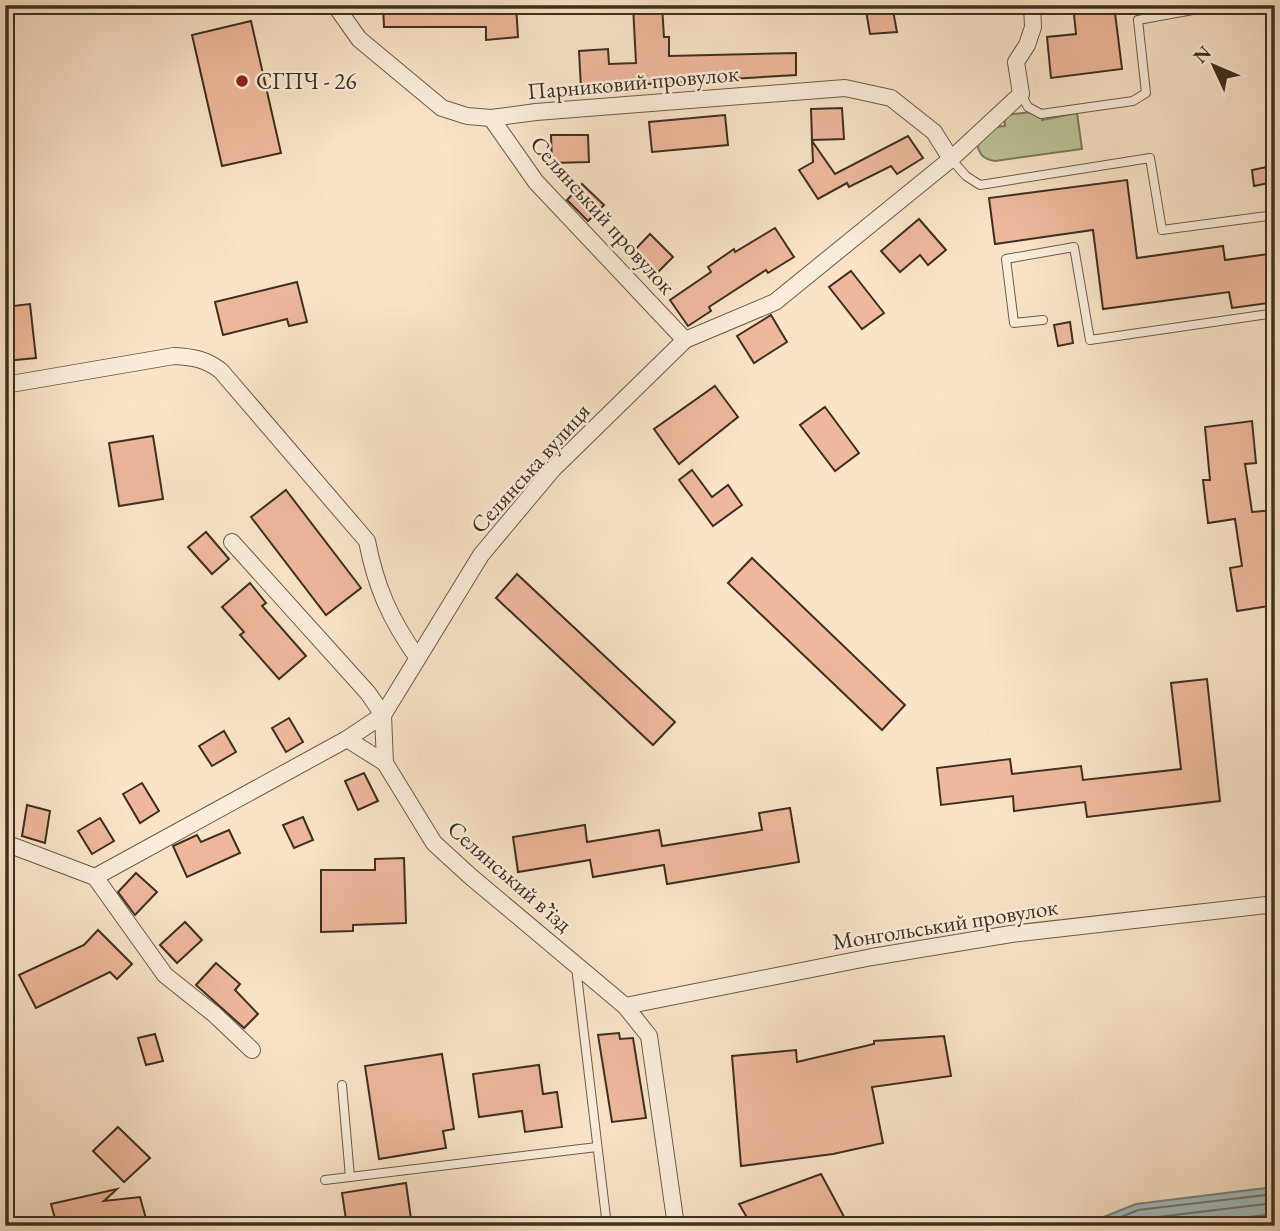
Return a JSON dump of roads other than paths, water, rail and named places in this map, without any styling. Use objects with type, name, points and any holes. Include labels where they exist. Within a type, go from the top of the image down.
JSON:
[{"type":"street","points":[[5,7],[14,5]]},
{"type":"street","name":"Парниковий провулок","points":[[335,5],[359,39],[442,108],[467,116],[491,118],[536,112],[845,88],[891,98],[934,132],[951,159]]},
{"type":"street","points":[[1021,94],[1016,62],[1027,45],[1033,27],[1032,5]]},
{"type":"street","name":"Селянська вулиця","points":[[95,877],[347,739],[383,715],[481,555],[553,469],[685,340],[775,302],[951,159],[1021,94]]},
{"type":"street","name":"Селянський провулок","points":[[491,118],[536,182],[685,340]]},
{"type":"street","points":[[5,384],[174,356],[199,358],[221,371],[367,541],[373,573],[384,603],[398,631],[417,657]]},
{"type":"street","points":[[232,542],[368,693],[383,715]]},
{"type":"street","name":"Селянський вʼїзд","points":[[383,715],[386,763],[434,843],[625,1006],[649,1036],[676,1226]]},
{"type":"street","name":"Селянський вʼїзд","points":[[347,739],[386,763]]},
{"type":"street","points":[[5,844],[95,877],[165,975],[214,1014],[252,1050]]},
{"type":"street","name":"Монгольський провулок","points":[[625,1006],[872,957],[998,936],[1275,904]]},
{"type":"lane","points":[[1021,94],[1028,107],[1041,114],[1133,101],[1146,93],[1138,20],[1220,5]]},
{"type":"lane","points":[[951,159],[966,176],[980,185],[1150,158],[1162,230],[1275,215]]},
{"type":"lane","points":[[1043,320],[1014,323],[1006,259],[1074,247],[1090,340],[1275,313]]},
{"type":"lane","points":[[576,964],[607,1226]]},
{"type":"lane","points":[[342,1085],[350,1177]]},
{"type":"lane","points":[[325,1180],[597,1147]]},
{"type":"water","points":[[1275,1187],[1275,1226],[1081,1226],[1136,1204]]},
{"type":"place","name":"СГПЧ - 26","points":[[242,81]]}]
